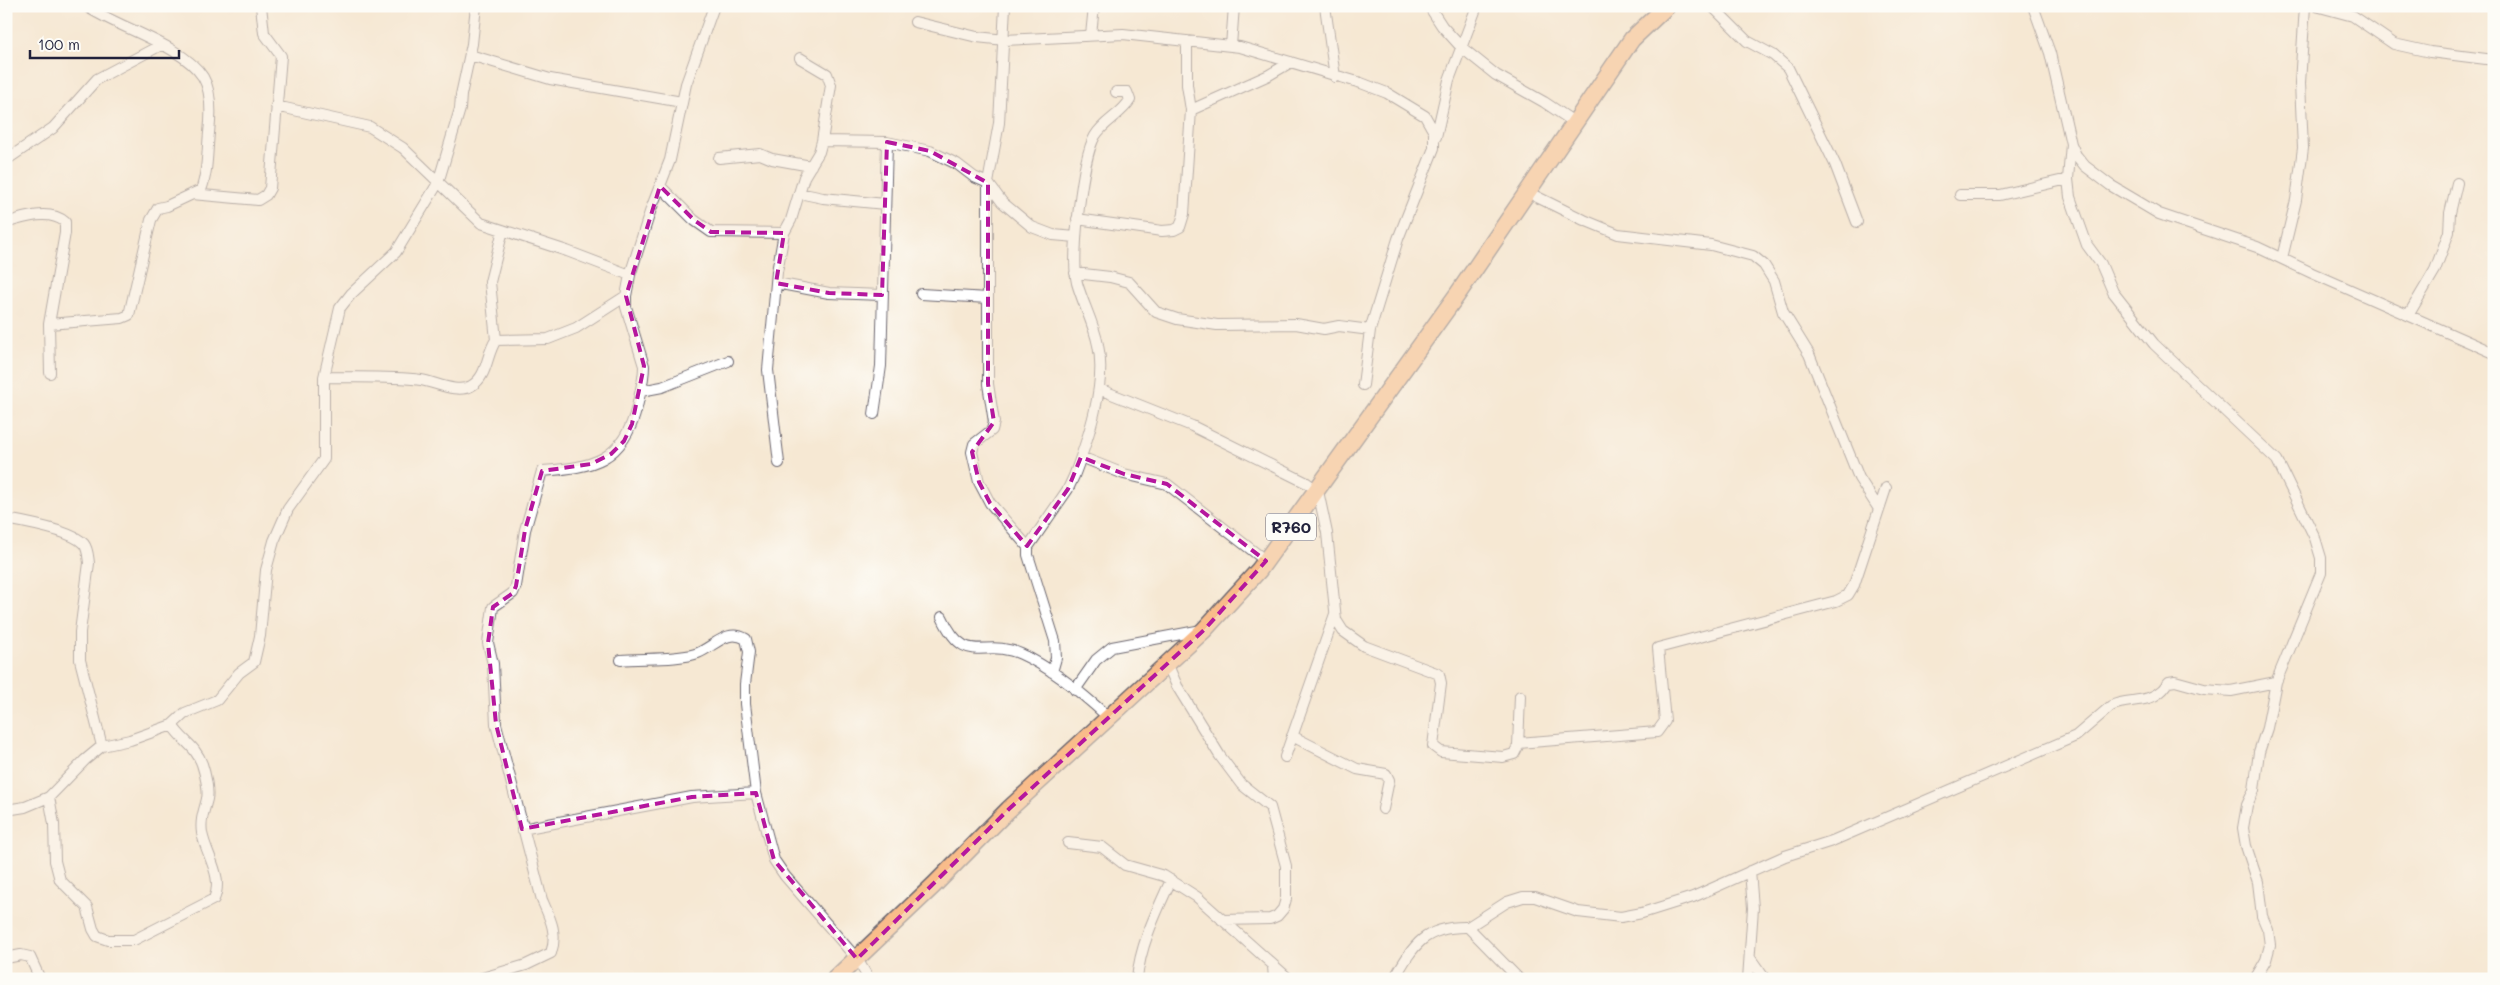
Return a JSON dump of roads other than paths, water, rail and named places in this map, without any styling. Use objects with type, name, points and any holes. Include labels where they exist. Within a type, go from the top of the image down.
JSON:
[{"type":"main road","name":"R760","points":[[835,979],[1009,809],[1204,630],[1266,561],[1457,295],[1632,39],[1666,6]]},
{"type":"street","points":[[48,324],[122,318],[129,315],[151,220],[158,208],[167,206],[200,190],[205,179],[211,115],[209,97],[203,77],[182,56],[103,18],[86,6]]},
{"type":"street","points":[[192,194],[258,200],[266,195],[270,188],[281,56],[264,33],[262,6]]},
{"type":"street","points":[[6,810],[25,807],[49,797],[84,760],[102,746],[172,726],[185,713],[217,700],[240,673],[254,662],[260,636],[266,570],[274,542],[288,509],[324,459],[324,377],[340,308],[351,294],[396,252],[438,182],[456,127],[470,56],[476,6]]},
{"type":"street","points":[[479,979],[537,961],[551,953],[554,942],[553,924],[542,900],[496,724],[493,664],[488,643],[493,607],[513,593],[516,586],[525,530],[542,471],[591,464],[611,454],[624,441],[628,433],[641,391],[644,366],[626,307],[630,276],[670,160],[686,84],[714,6]]},
{"type":"street","points":[[1005,6],[1005,40],[999,124],[988,183],[988,384],[994,422],[992,430],[974,444],[973,460],[978,482],[990,503],[1028,547]]},
{"type":"street","points":[[1091,36],[1094,6]]},
{"type":"street","points":[[1231,46],[1234,6]]},
{"type":"street","points":[[1325,6],[1335,77]]},
{"type":"street","points":[[1429,6],[1442,26],[1460,47],[1496,75],[1544,102],[1574,122]]},
{"type":"street","points":[[1363,386],[1370,330],[1398,239],[1413,205],[1435,141],[1449,80],[1477,6]]},
{"type":"street","points":[[1712,6],[1747,40],[1783,62],[1788,68],[1834,164],[1857,222]]},
{"type":"street","points":[[2033,6],[2050,53],[2071,144],[2076,155],[2085,166],[2110,185],[2159,214],[2192,223],[2282,258],[2494,353]]},
{"type":"street","points":[[2282,258],[2296,200],[2303,148],[2300,83],[2305,6]]},
{"type":"street","points":[[2316,6],[2353,16],[2394,44],[2430,52],[2494,60]]},
{"type":"street","points":[[915,22],[977,37],[1005,40],[1124,34],[1231,46],[1361,83],[1387,93],[1425,116],[1431,124],[1435,141]]},
{"type":"street","points":[[1077,219],[1162,231],[1174,230],[1180,227],[1185,206],[1191,110],[1187,85],[1187,41]]},
{"type":"street","points":[[6,160],[53,128],[96,79],[161,45]]},
{"type":"street","points":[[470,56],[550,79],[682,102]]},
{"type":"street","points":[[779,463],[768,370],[776,283],[784,233],[791,220],[799,193],[822,142],[831,85],[827,74],[800,58]]},
{"type":"street","points":[[1191,110],[1270,75],[1291,62]]},
{"type":"street","points":[[1052,672],[1056,658],[1055,641],[1028,555],[1028,547],[1068,489],[1081,457],[1099,389],[1101,360],[1098,343],[1083,304],[1075,273],[1077,219],[1092,141],[1102,128],[1130,100],[1127,92],[1116,92]]},
{"type":"street","points":[[276,106],[370,127],[402,148],[481,223],[567,251],[630,276]]},
{"type":"street","points":[[822,142],[887,142],[930,151],[957,164],[974,177],[988,183],[1002,202],[1032,227],[1053,235],[1076,237]]},
{"type":"street","points":[[874,414],[881,366],[887,142]]},
{"type":"street","points":[[2071,144],[2068,179],[2070,197],[2087,245],[2100,264],[2112,292],[2154,344],[2277,460],[2315,538],[2321,558],[2321,573],[2276,682],[2267,728],[2259,752],[2254,790],[2247,806],[2243,828],[2246,846],[2258,882],[2262,916],[2268,930],[2270,945],[2266,960],[2255,979]]},
{"type":"street","points":[[719,158],[760,154],[772,159],[811,166]]},
{"type":"street","points":[[1960,195],[2000,195],[2068,179]]},
{"type":"street","points":[[2409,314],[2435,270],[2446,240],[2457,183]]},
{"type":"street","points":[[660,186],[694,220],[711,232],[784,233]]},
{"type":"street","points":[[1527,192],[1584,220],[1618,234],[1711,245],[1753,256],[1764,265],[1774,281],[1782,312],[1809,354],[1859,478],[1879,509]]},
{"type":"street","points":[[799,193],[823,198],[885,204]]},
{"type":"street","points":[[6,223],[33,216],[59,217],[65,222],[65,233],[48,324],[50,373]]},
{"type":"street","points":[[324,377],[422,380],[458,388],[469,388],[481,377],[491,347],[496,340],[490,282],[503,230]]},
{"type":"street","points":[[1075,273],[1110,277],[1129,282],[1156,312],[1177,319],[1217,325],[1296,324],[1324,328],[1339,326],[1370,330]]},
{"type":"street","points":[[776,283],[829,293],[882,295]]},
{"type":"street","points":[[921,294],[988,298]]},
{"type":"street","points":[[496,340],[548,339],[576,328],[626,296]]},
{"type":"street","points":[[641,391],[662,387],[728,361]]},
{"type":"street","points":[[1099,389],[1192,426],[1307,482],[1318,491],[1327,533],[1335,614],[1343,631],[1364,646],[1439,674],[1441,683],[1433,746],[1436,749],[1441,752],[1503,757],[1514,754],[1518,743],[1520,696]]},
{"type":"street","points":[[1081,457],[1124,474],[1167,484],[1266,561]]},
{"type":"street","points":[[1518,743],[1657,732],[1664,721],[1658,648],[1843,599],[1851,592],[1854,585],[1886,488]]},
{"type":"street","points":[[6,519],[41,525],[72,537],[84,544],[87,551],[89,562],[80,632],[80,660],[102,746]]},
{"type":"street","points":[[1284,757],[1335,614]]},
{"type":"street","points":[[942,617],[949,632],[957,642],[965,647],[1019,653],[1052,672],[1108,717]]},
{"type":"street","points":[[1075,690],[1096,660],[1112,647],[1204,630]]},
{"type":"street","points":[[620,660],[690,655],[729,634],[738,634],[746,638],[749,652],[745,684],[746,704],[756,793],[774,860],[785,876],[857,959],[870,979]]},
{"type":"street","points":[[1166,663],[1177,686],[1220,756],[1241,784],[1270,807],[1286,866],[1286,898],[1283,909],[1277,916],[1270,919],[1222,920]]},
{"type":"street","points":[[1394,979],[1407,956],[1419,941],[1430,933],[1449,927],[1468,927],[1507,902],[1523,897],[1535,898],[1578,912],[1603,916],[1621,917],[1642,913],[1693,897],[1785,856],[1832,841],[2076,736],[2111,706],[2150,698],[2164,690],[2169,682],[2175,681],[2204,689],[2231,691],[2276,682]]},
{"type":"street","points":[[49,797],[54,824],[55,861],[60,880],[87,906],[92,929],[97,936],[108,940],[134,940],[214,899],[218,881],[202,833],[202,811],[207,798],[203,767],[196,749],[180,738],[172,726]]},
{"type":"street","points":[[1292,736],[1357,770],[1386,774],[1389,780],[1383,809]]},
{"type":"street","points":[[522,829],[692,797],[756,793]]},
{"type":"street","points":[[1068,843],[1102,847],[1125,865],[1150,870],[1171,880],[1197,897],[1289,979]]},
{"type":"street","points":[[1748,979],[1753,908],[1750,872]]},
{"type":"street","points":[[1137,979],[1140,959],[1154,916],[1171,880]]},
{"type":"street","points":[[1468,927],[1519,979]]},
{"type":"street","points":[[6,958],[21,955],[30,957],[40,979]]},
{"type":"street","points":[[1750,958],[1765,979]]},
{"type":"street","points":[[1273,966],[1274,979]]}]
